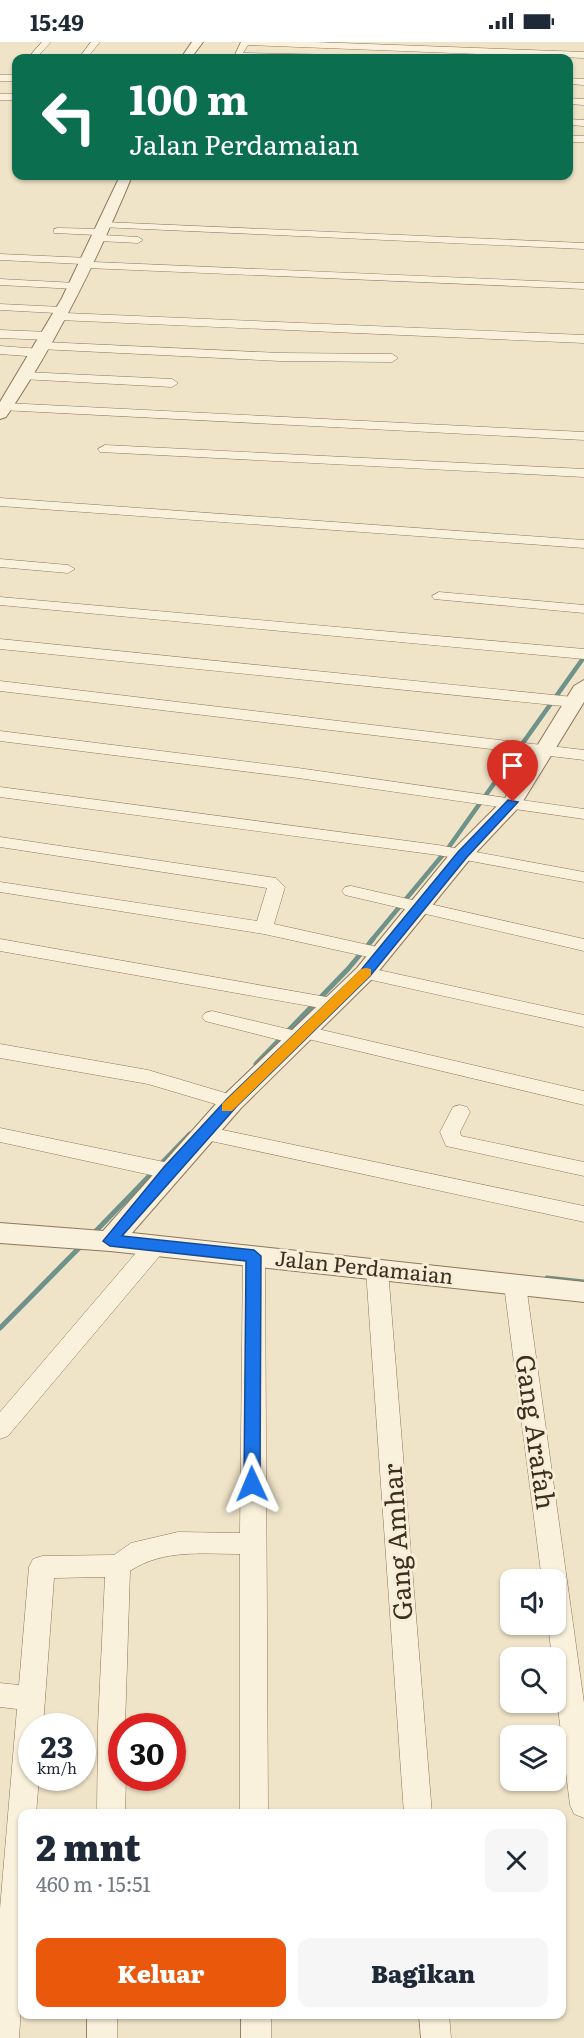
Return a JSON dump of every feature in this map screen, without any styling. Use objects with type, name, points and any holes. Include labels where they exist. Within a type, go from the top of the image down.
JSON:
[{"type":"street","points":[[36,54],[47,42]]},
{"type":"street","points":[[86,54],[96,42]]},
{"type":"street","points":[[238,54],[245,42],[558,54]]},
{"type":"street","points":[[2,410],[44,345],[76,286],[124,180]]},
{"type":"street","points":[[58,231],[584,246]]},
{"type":"street","points":[[102,232],[145,240]]},
{"type":"street","points":[[0,257],[584,286]]},
{"type":"street","points":[[0,282],[76,286]]},
{"type":"street","points":[[0,307],[61,313],[584,339]]},
{"type":"street","points":[[0,334],[44,345]]},
{"type":"street","points":[[0,351],[44,345],[280,357],[392,358]]},
{"type":"street","points":[[25,376],[172,383]]},
{"type":"street","points":[[2,410],[584,436]]},
{"type":"street","points":[[105,448],[584,473]]},
{"type":"street","points":[[0,502],[584,544]]},
{"type":"street","points":[[0,563],[68,569]]},
{"type":"street","points":[[439,596],[584,609]]},
{"type":"street","points":[[0,601],[578,654]]},
{"type":"street","points":[[0,644],[574,701]]},
{"type":"street","points":[[0,686],[509,744],[584,755]]},
{"type":"street","points":[[112,1237],[159,1168],[204,1133],[224,1099],[302,1035],[323,1002],[374,960],[409,904],[451,852],[505,801],[538,748],[574,701]]},
{"type":"street","points":[[0,736],[298,772],[584,814]]},
{"type":"street","points":[[0,792],[451,852],[584,877]]},
{"type":"street","points":[[0,842],[270,882],[276,887],[264,928]]},
{"type":"street","points":[[0,888],[264,928],[355,947],[374,960],[584,1021]]},
{"type":"street","points":[[351,891],[584,945]]},
{"type":"street","points":[[0,945],[323,1002]]},
{"type":"street","points":[[212,1017],[584,1098]]},
{"type":"street","points":[[0,1051],[224,1099]]},
{"type":"street","points":[[460,1112],[450,1132],[453,1141],[584,1169]]},
{"type":"street","points":[[204,1133],[584,1214]]},
{"type":"street","points":[[0,1135],[159,1168]]},
{"type":"street","name":"Jalan Perdamaian","points":[[0,1233],[81,1239],[112,1237],[155,1246],[584,1292]]},
{"type":"street","points":[[0,1429],[155,1246]]},
{"type":"street","points":[[254,1256],[254,1809]]},
{"type":"street","name":"Gang Amhar","points":[[377,1270],[418,1809]]},
{"type":"street","name":"Gang Arafah","points":[[515,1285],[553,1569]]},
{"type":"street","points":[[22,1809],[42,1567],[118,1566],[140,1551],[154,1546],[178,1543],[254,1544]]},
{"type":"street","points":[[111,1809],[113,1763],[111,1725],[118,1566]]},
{"type":"street","name":"Gang Arafah","points":[[562,1635],[584,1805]]},
{"type":"street","points":[[0,1695],[30,1698]]},
{"type":"street","points":[[4,2038],[18,1855]]},
{"type":"street","points":[[102,2019],[102,2038]]},
{"type":"street","points":[[256,2019],[256,2038]]},
{"type":"street","points":[[434,2019],[436,2038]]},
{"type":"waterway","points":[[371,941],[446,851],[584,657]]},
{"type":"waterway","points":[[256,1064],[348,969],[373,939]]},
{"type":"waterway","points":[[92,1235],[190,1134]]},
{"type":"waterway","points":[[0,1328],[83,1244]]},
{"type":"waterway","points":[[547,1278],[584,1282]]},
{"type":"slow traffic","points":[[227,1108],[366,972]]},
{"type":"route","points":[[252,1484],[254,1256],[110,1241],[169,1171],[232,1102],[366,973],[462,854],[513,802]]}]
